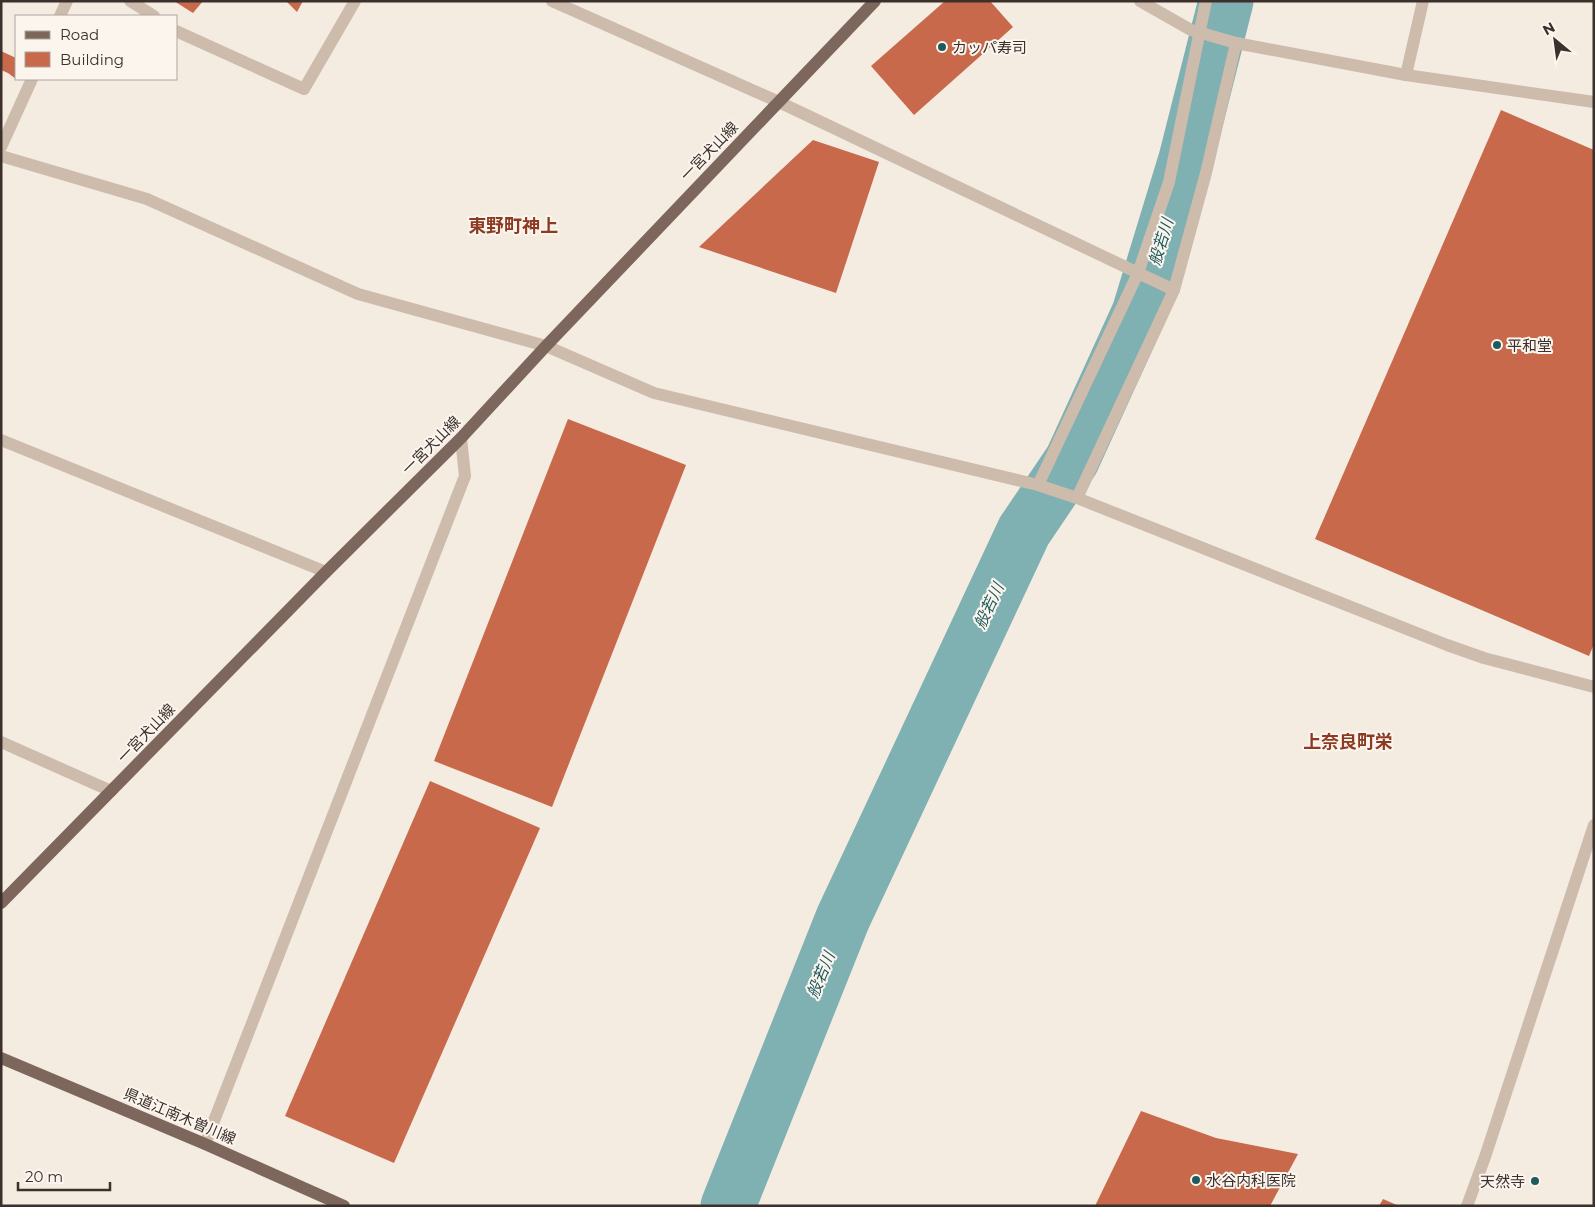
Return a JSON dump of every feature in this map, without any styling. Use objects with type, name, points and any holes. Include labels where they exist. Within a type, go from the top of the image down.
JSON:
[{"type":"main road","name":"一宮犬山線","points":[[1,903],[326,572],[462,438],[546,346],[875,1]]},
{"type":"main road","name":"県道江南木曽川線","points":[[1,1058],[205,1144],[344,1206]]},
{"type":"street","points":[[60,15],[67,1]]},
{"type":"street","points":[[130,1],[152,15]]},
{"type":"street","points":[[178,32],[304,89],[355,1]]},
{"type":"street","points":[[552,1],[778,102],[1174,290]]},
{"type":"street","points":[[1140,1],[1191,30],[1236,42],[1406,75],[1594,102]]},
{"type":"street","points":[[1038,485],[1138,273],[1169,182],[1206,1]]},
{"type":"street","points":[[1406,75],[1423,1]]},
{"type":"street","points":[[1077,498],[1174,290],[1206,173],[1236,42]]},
{"type":"street","points":[[1,147],[32,80]]},
{"type":"street","points":[[1,156],[147,199],[358,294],[546,346],[654,393],[1038,485],[1077,498],[1447,645],[1484,658],[1594,687]]},
{"type":"street","points":[[205,1144],[464,476],[462,438]]},
{"type":"street","points":[[1,440],[326,572]]},
{"type":"street","points":[[1,742],[111,792]]},
{"type":"street","points":[[1467,1206],[1485,1157],[1594,825]]},
{"type":"building","points":[[174,1],[203,1],[193,13]]},
{"type":"building","points":[[286,1],[303,1],[297,12]]},
{"type":"building","name":"カッパ寿司","points":[[945,1],[990,1],[1013,27],[914,115],[871,66]]},
{"type":"building","points":[[1,51],[15,58],[15,78],[1,70]]},
{"type":"building","name":"平和堂","points":[[1501,110],[1594,150],[1594,644],[1589,656],[1315,539]]},
{"type":"building","points":[[813,140],[879,162],[836,293],[699,247]]},
{"type":"building","points":[[568,419],[686,465],[552,807],[434,761]]},
{"type":"building","points":[[430,781],[540,828],[394,1163],[285,1116]]},
{"type":"building","name":"水谷内科医院","points":[[1141,1111],[1216,1138],[1298,1154],[1270,1206],[1095,1206]]},
{"type":"building","points":[[1383,1199],[1399,1206],[1379,1206]]},
{"type":"waterway","name":"般若川","points":[[728,1206],[843,918],[1024,531],[1072,460],[1139,313],[1186,159],[1226,1]]},
{"type":"place","name":"カッパ寿司","points":[[942,47]]},
{"type":"place","name":"平和堂","points":[[1497,345]]},
{"type":"place","name":"水谷内科医院","points":[[1196,1180]]},
{"type":"place","name":"天然寺","points":[[1535,1181]]},
{"type":"district","name":"東野町神上","points":[[513,226]]},
{"type":"district","name":"上奈良町栄","points":[[1348,742]]}]
